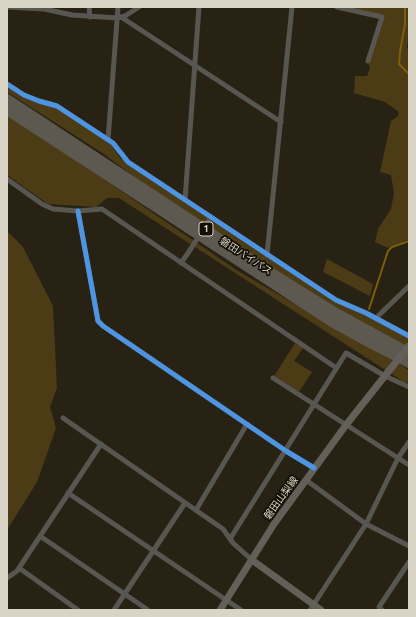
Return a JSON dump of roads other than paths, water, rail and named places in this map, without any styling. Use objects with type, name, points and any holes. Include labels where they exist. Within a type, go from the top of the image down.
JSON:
[{"type":"highway","name":"磐田バイパス","points":[[7,99],[270,272],[336,313],[409,352]]},
{"type":"highway","name":"磐田バイパス","points":[[7,110],[332,322],[409,363]]},
{"type":"main road","name":"磐田山梨線","points":[[220,610],[274,524],[314,468],[409,346]]},
{"type":"main road","points":[[252,560],[312,607],[321,610]]},
{"type":"street","points":[[7,7],[44,9],[90,17],[119,17],[139,7]]},
{"type":"street","points":[[89,7],[90,17]]},
{"type":"street","points":[[108,140],[119,17],[118,7]]},
{"type":"street","points":[[185,200],[199,7]]},
{"type":"street","points":[[267,255],[292,7]]},
{"type":"street","points":[[337,7],[382,17],[368,61]]},
{"type":"street","points":[[119,17],[281,122]]},
{"type":"street","points":[[7,84],[24,95],[39,102],[57,106],[113,143],[128,162],[336,300],[376,318],[409,336]]},
{"type":"street","points":[[7,179],[42,204],[53,209],[78,211],[102,209],[336,367]]},
{"type":"street","points":[[78,211],[98,320],[107,329],[286,451],[314,468]]},
{"type":"street","points":[[182,263],[211,218]]},
{"type":"street","points":[[376,318],[409,286]]},
{"type":"street","points":[[230,539],[346,353],[409,387]]},
{"type":"street","points":[[273,378],[409,465]]},
{"type":"street","points":[[63,418],[223,529],[230,539],[252,560]]},
{"type":"street","points":[[196,510],[247,424]]},
{"type":"street","points":[[312,607],[366,524],[398,458],[409,442]]},
{"type":"street","points":[[7,578],[19,568],[101,444]]},
{"type":"street","points":[[306,480],[366,524],[409,546]]},
{"type":"street","points":[[68,493],[241,610]]},
{"type":"street","points":[[114,610],[186,503]]},
{"type":"street","points":[[40,536],[148,610]]},
{"type":"street","points":[[382,610],[379,607],[409,562]]},
{"type":"street","points":[[19,568],[78,610]]},
{"type":"waterway","points":[[405,7],[405,24],[399,64],[409,74]]},
{"type":"waterway","points":[[369,309],[388,251],[392,247],[409,241]]}]
